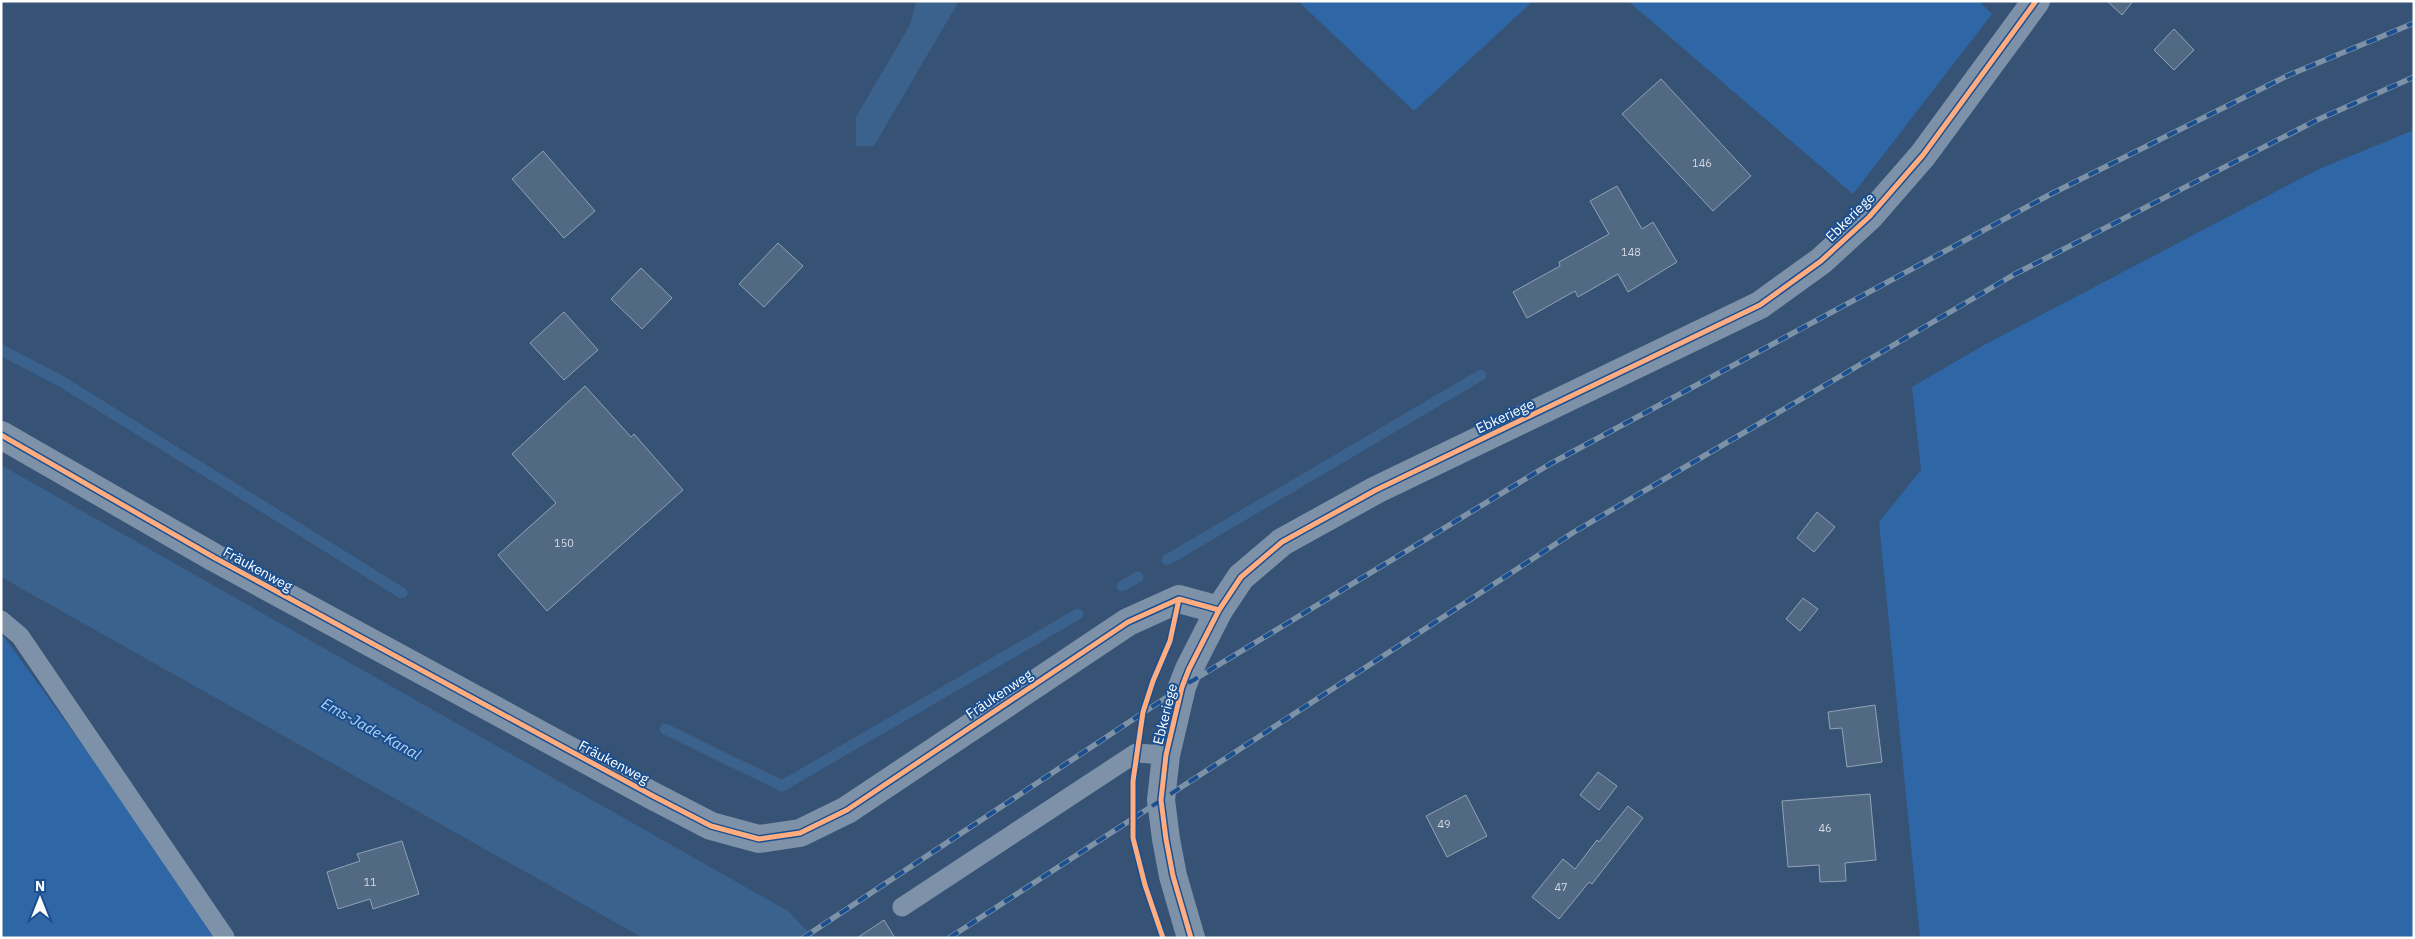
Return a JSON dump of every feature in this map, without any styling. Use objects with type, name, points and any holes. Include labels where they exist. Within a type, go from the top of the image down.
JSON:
[{"type":"street","name":"Ebkeriege","points":[[1191,938],[1173,876],[1166,840],[1161,800],[1166,755],[1182,687],[1202,641],[1241,577],[1282,542],[1376,490],[1760,305],[1821,261],[1869,217],[1923,155],[2036,1]]},
{"type":"street","name":"Fräukenweg","points":[[1,435],[215,558],[653,796],[711,826],[759,839],[800,833],[846,810],[1128,622],[1179,599],[1220,610]]},
{"type":"lane","points":[[1,620],[20,636],[225,937]]},
{"type":"lane","points":[[902,907],[1136,753],[1166,755]]},
{"type":"shaded area","points":[[1298,1],[1533,1],[1414,111]]},
{"type":"shaded area","points":[[1628,1],[1979,1],[1992,14],[1853,194]]},
{"type":"shaded area","points":[[2414,130],[2414,938],[1920,938],[1879,522],[1921,470],[1912,387],[1984,345],[2319,169]]},
{"type":"shaded area","points":[[1,635],[5,638],[223,938],[1,938]]},
{"type":"water","points":[[916,1],[959,1],[874,146],[856,146],[856,117],[910,25]]},
{"type":"water","name":"Ems-Jade-Kanal","points":[[1,465],[788,911],[814,938],[643,938],[1,577]]},
{"type":"building","points":[[2107,1],[2133,1],[2122,15]]},
{"type":"building","points":[[2174,29],[2194,50],[2174,70],[2154,50]]},
{"type":"building","points":[[1661,79],[1751,176],[1713,211],[1622,114]]},
{"type":"building","points":[[543,151],[595,211],[564,238],[512,179]]},
{"type":"building","points":[[1617,186],[1642,229],[1653,222],[1677,262],[1628,292],[1618,274],[1578,297],[1575,291],[1527,318],[1513,292],[1560,266],[1559,262],[1609,234],[1590,201]]},
{"type":"building","points":[[778,243],[803,266],[764,307],[739,284]]},
{"type":"building","points":[[641,268],[672,298],[642,329],[611,299]]},
{"type":"building","points":[[564,312],[598,350],[564,380],[530,343]]},
{"type":"building","points":[[585,386],[631,437],[634,434],[683,490],[547,611],[498,555],[556,503],[512,454]]},
{"type":"building","points":[[1817,512],[1835,527],[1814,552],[1797,538]]},
{"type":"building","points":[[1803,598],[1818,609],[1800,631],[1786,619]]},
{"type":"building","points":[[1875,705],[1882,762],[1847,767],[1842,728],[1830,729],[1828,712]]},
{"type":"building","points":[[1598,772],[1617,786],[1599,810],[1580,795]]},
{"type":"building","points":[[1870,794],[1876,860],[1845,863],[1846,881],[1820,882],[1819,865],[1788,867],[1782,801]]},
{"type":"building","points":[[1466,795],[1487,836],[1447,857],[1426,816]]},
{"type":"building","points":[[1628,806],[1643,818],[1592,884],[1589,882],[1559,919],[1532,897],[1563,859],[1575,869],[1597,840],[1599,842]]},
{"type":"building","points":[[402,841],[419,894],[373,909],[370,899],[338,909],[327,872],[360,861],[357,854]]},
{"type":"building","points":[[884,920],[895,938],[857,938]]},
{"type":"waterway","points":[[1,350],[61,381],[402,593]]},
{"type":"waterway","points":[[1167,560],[1481,375]]},
{"type":"waterway","points":[[1122,586],[1138,577]]},
{"type":"waterway","points":[[665,729],[782,786],[1078,614]]},
{"type":"railway","points":[[803,938],[1182,687],[1550,464],[2051,194],[2289,75],[2414,23]]},
{"type":"railway","points":[[949,938],[1574,532],[2015,274],[2317,120],[2414,77]]},
{"type":"cycle path","points":[[1191,938],[1173,876],[1166,839],[1161,800],[1166,755],[1182,687],[1189,669],[1219,610],[1241,577],[1282,542],[1376,490],[1760,305],[1821,261],[1869,217],[1923,155],[2036,1]]},
{"type":"cycle path","points":[[1,435],[215,558],[653,796],[711,826],[759,839],[800,833],[847,810],[1128,622],[1179,599],[1219,610]]},
{"type":"cycle path","points":[[1163,938],[1145,885],[1133,838],[1133,781],[1143,712],[1153,681],[1170,641],[1179,599]]}]
